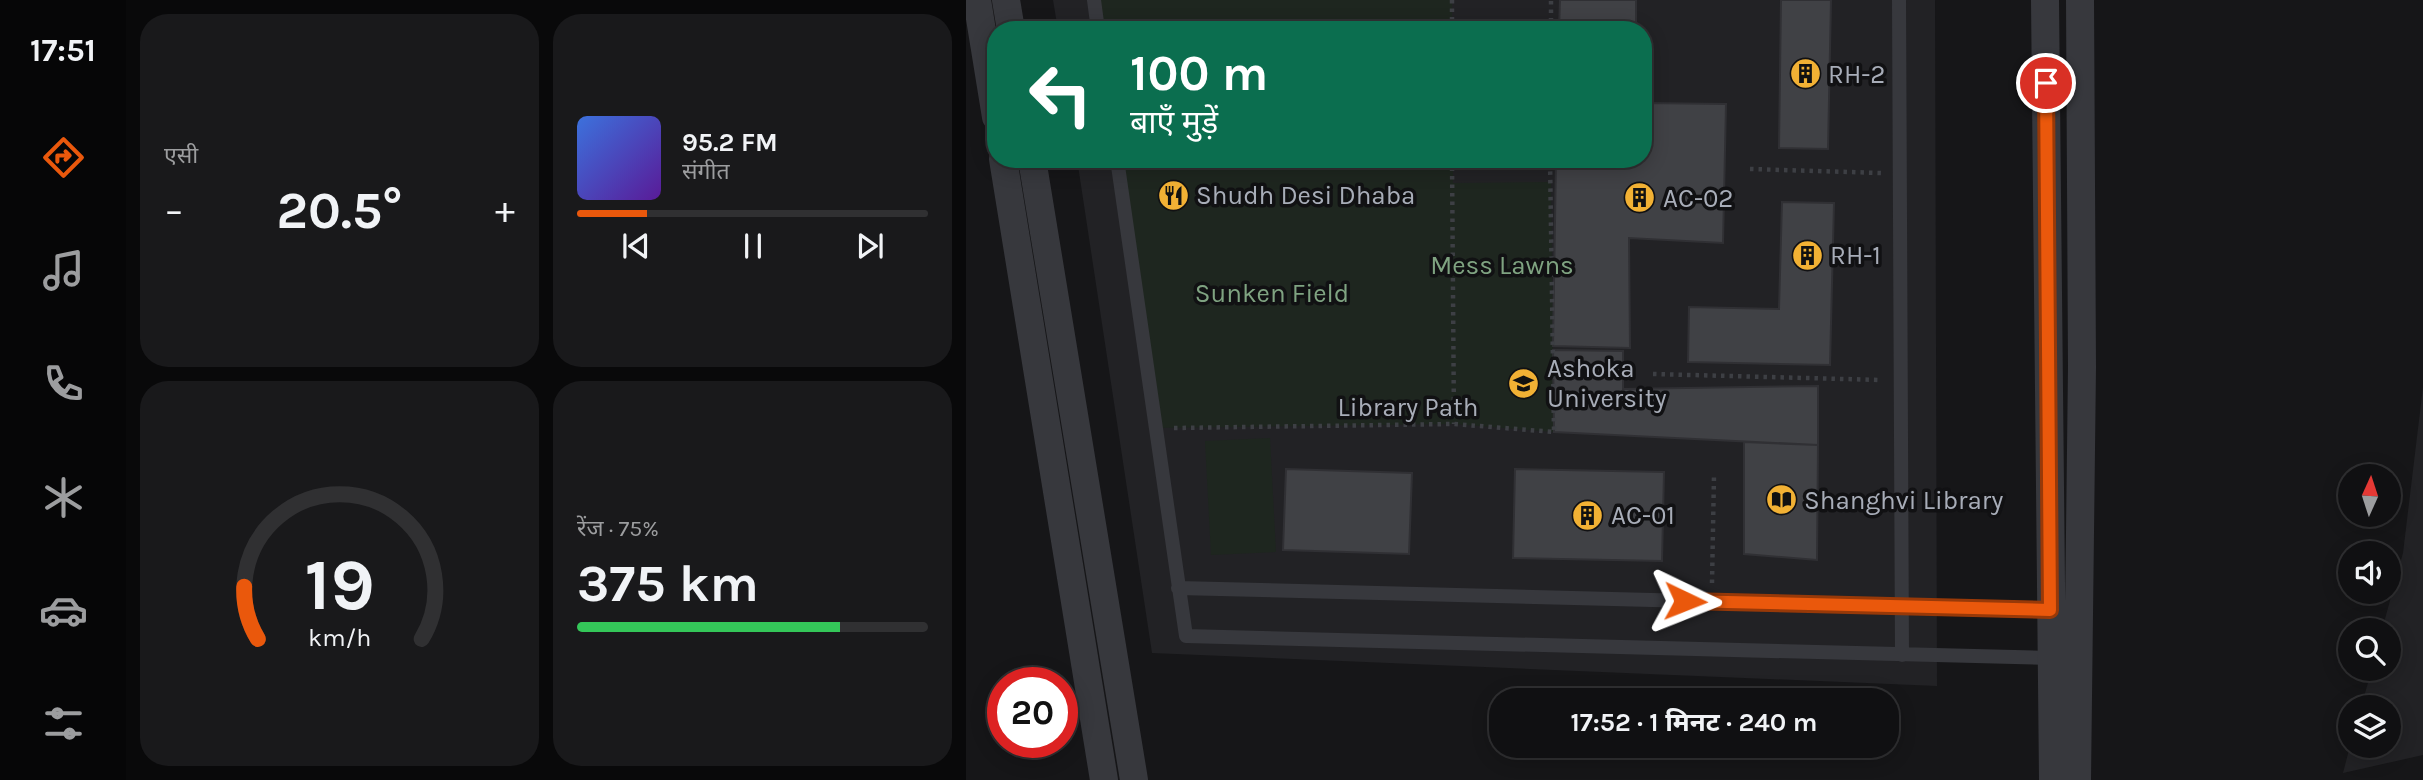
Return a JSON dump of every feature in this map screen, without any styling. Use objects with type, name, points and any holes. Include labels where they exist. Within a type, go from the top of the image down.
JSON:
[{"type":"street","points":[[976,0],[987,64]]},
{"type":"street","points":[[1006,0],[1010,21]]},
{"type":"street","points":[[2045,0],[2053,780]]},
{"type":"street","points":[[2077,780],[2082,367],[2080,0]]},
{"type":"street","points":[[1004,168],[1104,780]]},
{"type":"street","points":[[1033,168],[1134,780]]},
{"type":"lane","points":[[1094,0],[1097,21]]},
{"type":"lane","points":[[1899,0],[1902,655]]},
{"type":"lane","points":[[1118,168],[1186,636],[2050,659]]},
{"type":"lane","points":[[1178,588],[2050,610]]},
{"type":"path","points":[[1452,0],[1452,21]]},
{"type":"path","points":[[1551,21],[1552,0]]},
{"type":"path","points":[[1452,168],[1454,424]]},
{"type":"path","name":"Library Path","points":[[1156,428],[1454,424],[1554,432],[1549,168]]},
{"type":"path","points":[[1750,169],[1899,174]]},
{"type":"path","points":[[1653,373],[1900,380]]},
{"type":"path","points":[[1712,601],[1714,475]]},
{"type":"shaded area","name":"Ashoka University","points":[[1053,0],[1935,0],[1937,686],[1152,653],[1078,168],[1652,168],[1652,21],[1056,21]]},
{"type":"shaded area","points":[[2423,387],[2423,755],[2343,773],[2347,758],[2401,758],[2401,695],[2364,695],[2369,681],[2401,681],[2401,618],[2385,618],[2389,604],[2401,604],[2403,553]]},
{"type":"green space","points":[[1094,0],[1452,0],[1452,21],[1097,21]]},
{"type":"green space","name":"Sunken Field","points":[[1118,168],[1453,168],[1453,183],[1551,182],[1554,432],[1454,424],[1156,428]]},
{"type":"green space","points":[[1270,438],[1276,552],[1211,555],[1205,441]]},
{"type":"building","points":[[1560,0],[1636,0],[1636,21],[1559,21]]},
{"type":"building","name":"RH-2","points":[[1781,0],[1831,0],[1828,149],[1779,148]]},
{"type":"building","name":"AC-02","points":[[1652,103],[1726,104],[1723,243],[1629,238],[1630,348],[1553,346],[1556,168],[1652,168]]},
{"type":"building","name":"RH-1","points":[[1782,202],[1834,203],[1830,365],[1688,362],[1689,307],[1779,309]]},
{"type":"building","points":[[1553,350],[1623,351],[1623,389],[1818,386],[1818,445],[1554,432]]},
{"type":"building","name":"Shanghvi Library","points":[[1744,442],[1818,445],[1817,560],[1744,554]]},
{"type":"building","points":[[1286,469],[1412,473],[1409,554],[1283,550]]},
{"type":"building","name":"AC-01","points":[[1515,469],[1664,472],[1662,561],[1513,558]]},
{"type":"place","name":"RH-2","points":[[1805,74]]},
{"type":"place","name":"Shudh Desi Dhaba","points":[[1173,195]]},
{"type":"place","name":"AC-02","points":[[1640,198]]},
{"type":"place","name":"RH-1","points":[[1807,255]]},
{"type":"place","name":"Ashoka University","points":[[1524,383]]},
{"type":"place","name":"Shanghvi Library","points":[[1781,500]]},
{"type":"place","name":"AC-01","points":[[1588,515]]},
{"type":"route","points":[[1685,601],[2050,610],[2046,83]]},
{"type":"park label","name":"Mess Lawns","points":[[1502,265]]}]
